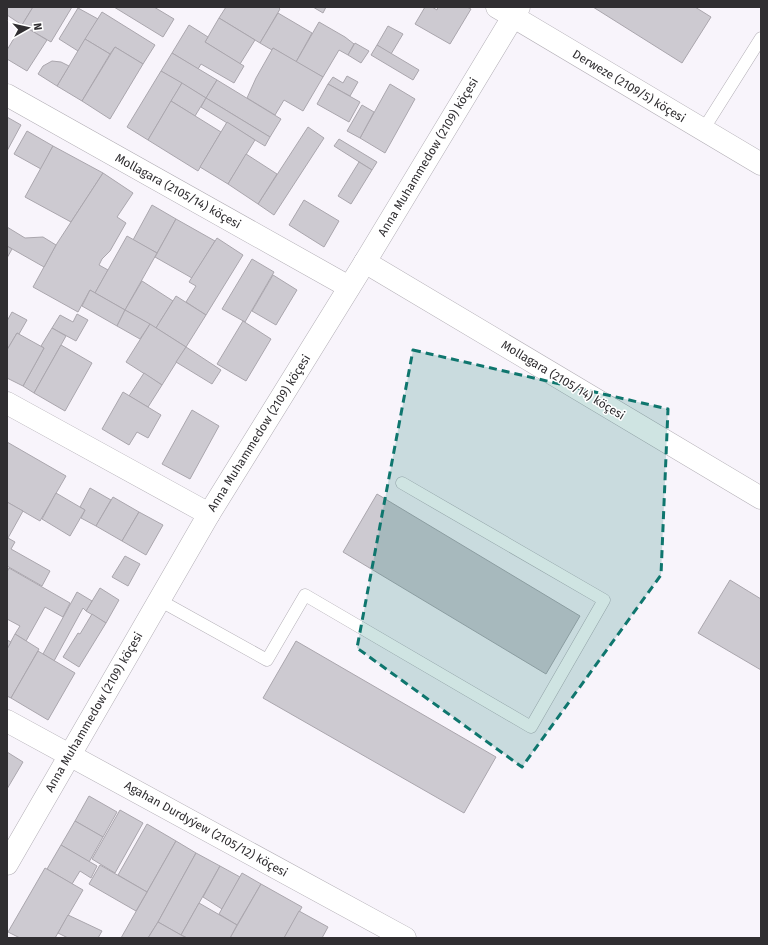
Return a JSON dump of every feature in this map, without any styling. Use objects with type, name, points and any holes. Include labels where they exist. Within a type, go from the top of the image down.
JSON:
[{"type":"street","name":"Derweze (2109/5) köçesi","points":[[510,10],[703,130],[761,164]]},
{"type":"street","name":"Anna Muhammedow (2109) köçesi","points":[[7,864],[209,514],[365,262],[510,10]]},
{"type":"street","name":"Mollagara (2105/14) köçesi","points":[[7,95],[349,287]]},
{"type":"street","name":"Mollagara (2105/14) köçesi","points":[[365,262],[761,498]]},
{"type":"street","points":[[7,403],[209,514]]},
{"type":"street","name":"Agahan Durdyýew (2105/12) köçesi","points":[[7,721],[405,938]]},
{"type":"lane","points":[[703,130],[761,38]]},
{"type":"lane","points":[[159,600],[267,660],[305,595],[531,727],[604,600],[402,483]]},
{"type":"highlighted area","points":[[413,350],[668,409],[661,575],[522,767],[357,648]]},
{"type":"building","points":[[7,7],[33,7],[22,25],[7,15]]},
{"type":"building","points":[[33,7],[72,7],[51,42],[22,25]]},
{"type":"building","points":[[114,7],[154,7],[174,19],[163,37]]},
{"type":"building","points":[[226,7],[278,7],[280,9],[260,43],[219,18]]},
{"type":"building","points":[[313,7],[326,7],[323,13]]},
{"type":"building","points":[[425,7],[432,7],[437,10],[438,7],[467,7],[471,9],[450,44],[415,24]]},
{"type":"building","points":[[593,7],[695,7],[711,17],[682,63]]},
{"type":"building","points":[[78,8],[98,19],[78,51],[59,39]]},
{"type":"building","points":[[102,12],[155,45],[143,64],[115,47],[110,54],[85,39]]},
{"type":"building","points":[[278,13],[312,33],[296,62],[273,48],[272,50],[260,43]]},
{"type":"building","points":[[219,18],[255,40],[240,64],[205,42]]},
{"type":"building","points":[[319,22],[354,44],[348,55],[339,50],[323,77],[296,62]]},
{"type":"building","points":[[22,25],[47,40],[27,71],[7,59],[7,50]]},
{"type":"building","points":[[189,25],[208,37],[205,42],[244,66],[234,83],[201,64],[198,69],[172,53]]},
{"type":"building","points":[[388,26],[403,34],[391,54],[377,45]]},
{"type":"building","points":[[85,39],[110,54],[82,101],[57,86]]},
{"type":"building","points":[[355,43],[369,51],[361,63],[348,55]]},
{"type":"building","points":[[377,45],[419,70],[413,80],[371,55]]},
{"type":"building","points":[[115,47],[143,64],[110,119],[82,101]]},
{"type":"building","points":[[273,48],[323,77],[303,111],[284,100],[275,115],[247,98],[256,78]]},
{"type":"building","points":[[172,53],[217,80],[206,98],[161,71]]},
{"type":"building","points":[[52,61],[61,62],[69,66],[57,86],[38,74],[43,66]]},
{"type":"building","points":[[161,71],[182,83],[148,140],[127,127]]},
{"type":"building","points":[[347,76],[358,82],[350,96],[328,84],[333,77],[343,83]]},
{"type":"building","points":[[217,80],[281,119],[270,137],[206,98]]},
{"type":"building","points":[[182,83],[206,98],[195,116],[171,101]]},
{"type":"building","points":[[328,84],[360,102],[349,122],[317,104]]},
{"type":"building","points":[[390,84],[415,99],[385,153],[360,138]]},
{"type":"building","points":[[206,98],[270,137],[265,146],[201,107]]},
{"type":"building","points":[[171,101],[221,132],[198,171],[148,140]]},
{"type":"building","points":[[362,105],[374,112],[360,138],[347,131]]},
{"type":"building","points":[[7,117],[21,125],[7,151]]},
{"type":"building","points":[[227,122],[255,140],[228,184],[200,167]]},
{"type":"building","points":[[308,127],[324,138],[274,215],[258,204]]},
{"type":"building","points":[[27,131],[53,146],[41,169],[14,154]]},
{"type":"building","points":[[339,139],[377,162],[372,170],[334,146]]},
{"type":"building","points":[[53,146],[103,173],[71,222],[25,197]]},
{"type":"building","points":[[246,154],[277,174],[258,204],[228,184]]},
{"type":"building","points":[[359,162],[372,170],[351,204],[338,196]]},
{"type":"building","points":[[103,173],[133,193],[117,217],[126,223],[110,251],[102,259],[99,265],[108,270],[95,293],[90,290],[78,312],[33,287],[56,245]]},
{"type":"building","points":[[304,200],[339,221],[324,247],[289,225]]},
{"type":"building","points":[[152,205],[176,219],[157,253],[133,240]]},
{"type":"building","points":[[176,219],[215,241],[192,278],[155,257]]},
{"type":"building","points":[[7,227],[25,238],[43,237],[56,245],[44,267],[7,246]]},
{"type":"building","points":[[127,236],[157,253],[125,310],[95,293]]},
{"type":"building","points":[[217,238],[243,255],[206,315],[186,302],[196,286],[189,282]]},
{"type":"building","points":[[7,246],[12,249],[7,258]]},
{"type":"building","points":[[252,259],[274,272],[245,322],[222,309]]},
{"type":"building","points":[[273,275],[297,290],[276,325],[252,311]]},
{"type":"building","points":[[142,281],[173,301],[156,328],[125,310]]},
{"type":"building","points":[[90,290],[125,310],[117,326],[82,306]]},
{"type":"building","points":[[176,296],[206,315],[186,347],[156,328]]},
{"type":"building","points":[[125,310],[150,324],[140,339],[117,326]]},
{"type":"building","points":[[12,312],[27,320],[7,350],[7,321]]},
{"type":"building","points":[[77,314],[88,320],[76,341],[52,328],[60,315],[73,322]]},
{"type":"building","points":[[243,321],[271,339],[246,381],[217,364]]},
{"type":"building","points":[[150,324],[186,347],[162,385],[126,362]]},
{"type":"building","points":[[52,328],[66,336],[34,393],[23,386],[44,348],[41,346]]},
{"type":"building","points":[[17,333],[44,348],[23,386],[7,378],[7,350]]},
{"type":"building","points":[[61,345],[92,363],[65,411],[34,393]]},
{"type":"building","points":[[186,347],[221,370],[212,384],[176,362]]},
{"type":"building","points":[[144,373],[162,385],[148,407],[129,396]]},
{"type":"building","points":[[123,392],[161,415],[148,438],[137,432],[129,445],[102,429]]},
{"type":"building","points":[[192,410],[219,426],[190,479],[162,464]]},
{"type":"building","points":[[7,442],[66,476],[40,521],[7,502]]},
{"type":"building","points":[[90,488],[111,500],[96,526],[81,518],[85,510],[80,507]]},
{"type":"building","points":[[56,493],[85,510],[70,536],[42,519]]},
{"type":"building","points":[[377,494],[580,616],[546,674],[343,552]]},
{"type":"building","points":[[113,497],[139,512],[122,541],[96,526]]},
{"type":"building","points":[[7,502],[23,511],[8,538],[15,542],[11,549],[50,571],[42,586],[7,566]]},
{"type":"building","points":[[139,512],[163,525],[146,555],[122,541]]},
{"type":"building","points":[[125,556],[140,564],[128,586],[112,577]]},
{"type":"building","points":[[9,568],[70,603],[63,617],[45,607],[26,641],[15,634],[20,626],[7,619],[7,572]]},
{"type":"building","points":[[730,580],[761,599],[761,670],[698,633]]},
{"type":"building","points":[[100,588],[119,600],[106,623],[86,611]]},
{"type":"building","points":[[77,592],[92,601],[86,611],[83,608],[54,661],[43,654]]},
{"type":"building","points":[[92,614],[106,623],[79,667],[63,657],[78,633],[80,634]]},
{"type":"building","points":[[15,634],[39,649],[11,698],[7,696],[7,649]]},
{"type":"building","points":[[7,640],[11,642],[7,649]]},
{"type":"building","points":[[296,641],[496,757],[464,813],[263,698]]},
{"type":"building","points":[[38,651],[75,673],[48,720],[11,698]]},
{"type":"building","points":[[7,752],[23,762],[7,789]]},
{"type":"building","points":[[89,796],[117,812],[103,837],[75,821]]},
{"type":"building","points":[[120,810],[143,823],[115,873],[92,859]]},
{"type":"building","points":[[75,821],[103,837],[89,862],[61,845]]},
{"type":"building","points":[[147,824],[176,841],[147,892],[118,875]]},
{"type":"building","points":[[176,841],[196,853],[158,922],[148,938],[121,938]]},
{"type":"building","points":[[61,845],[97,866],[91,878],[80,871],[72,884],[47,869]]},
{"type":"building","points":[[196,853],[220,866],[181,935],[158,922]]},
{"type":"building","points":[[100,865],[147,892],[136,911],[89,884]]},
{"type":"building","points":[[220,866],[240,877],[222,909],[203,897]]},
{"type":"building","points":[[45,868],[83,890],[55,938],[20,938],[8,932]]},
{"type":"building","points":[[242,873],[261,884],[237,925],[219,914]]},
{"type":"building","points":[[261,884],[302,907],[284,938],[230,938]]},
{"type":"building","points":[[199,903],[237,925],[230,938],[187,938],[181,935]]},
{"type":"building","points":[[299,911],[328,927],[322,938],[284,938]]},
{"type":"building","points":[[68,915],[102,931],[98,938],[68,938],[58,933]]},
{"type":"building","points":[[158,922],[181,935],[187,938],[148,938]]}]
